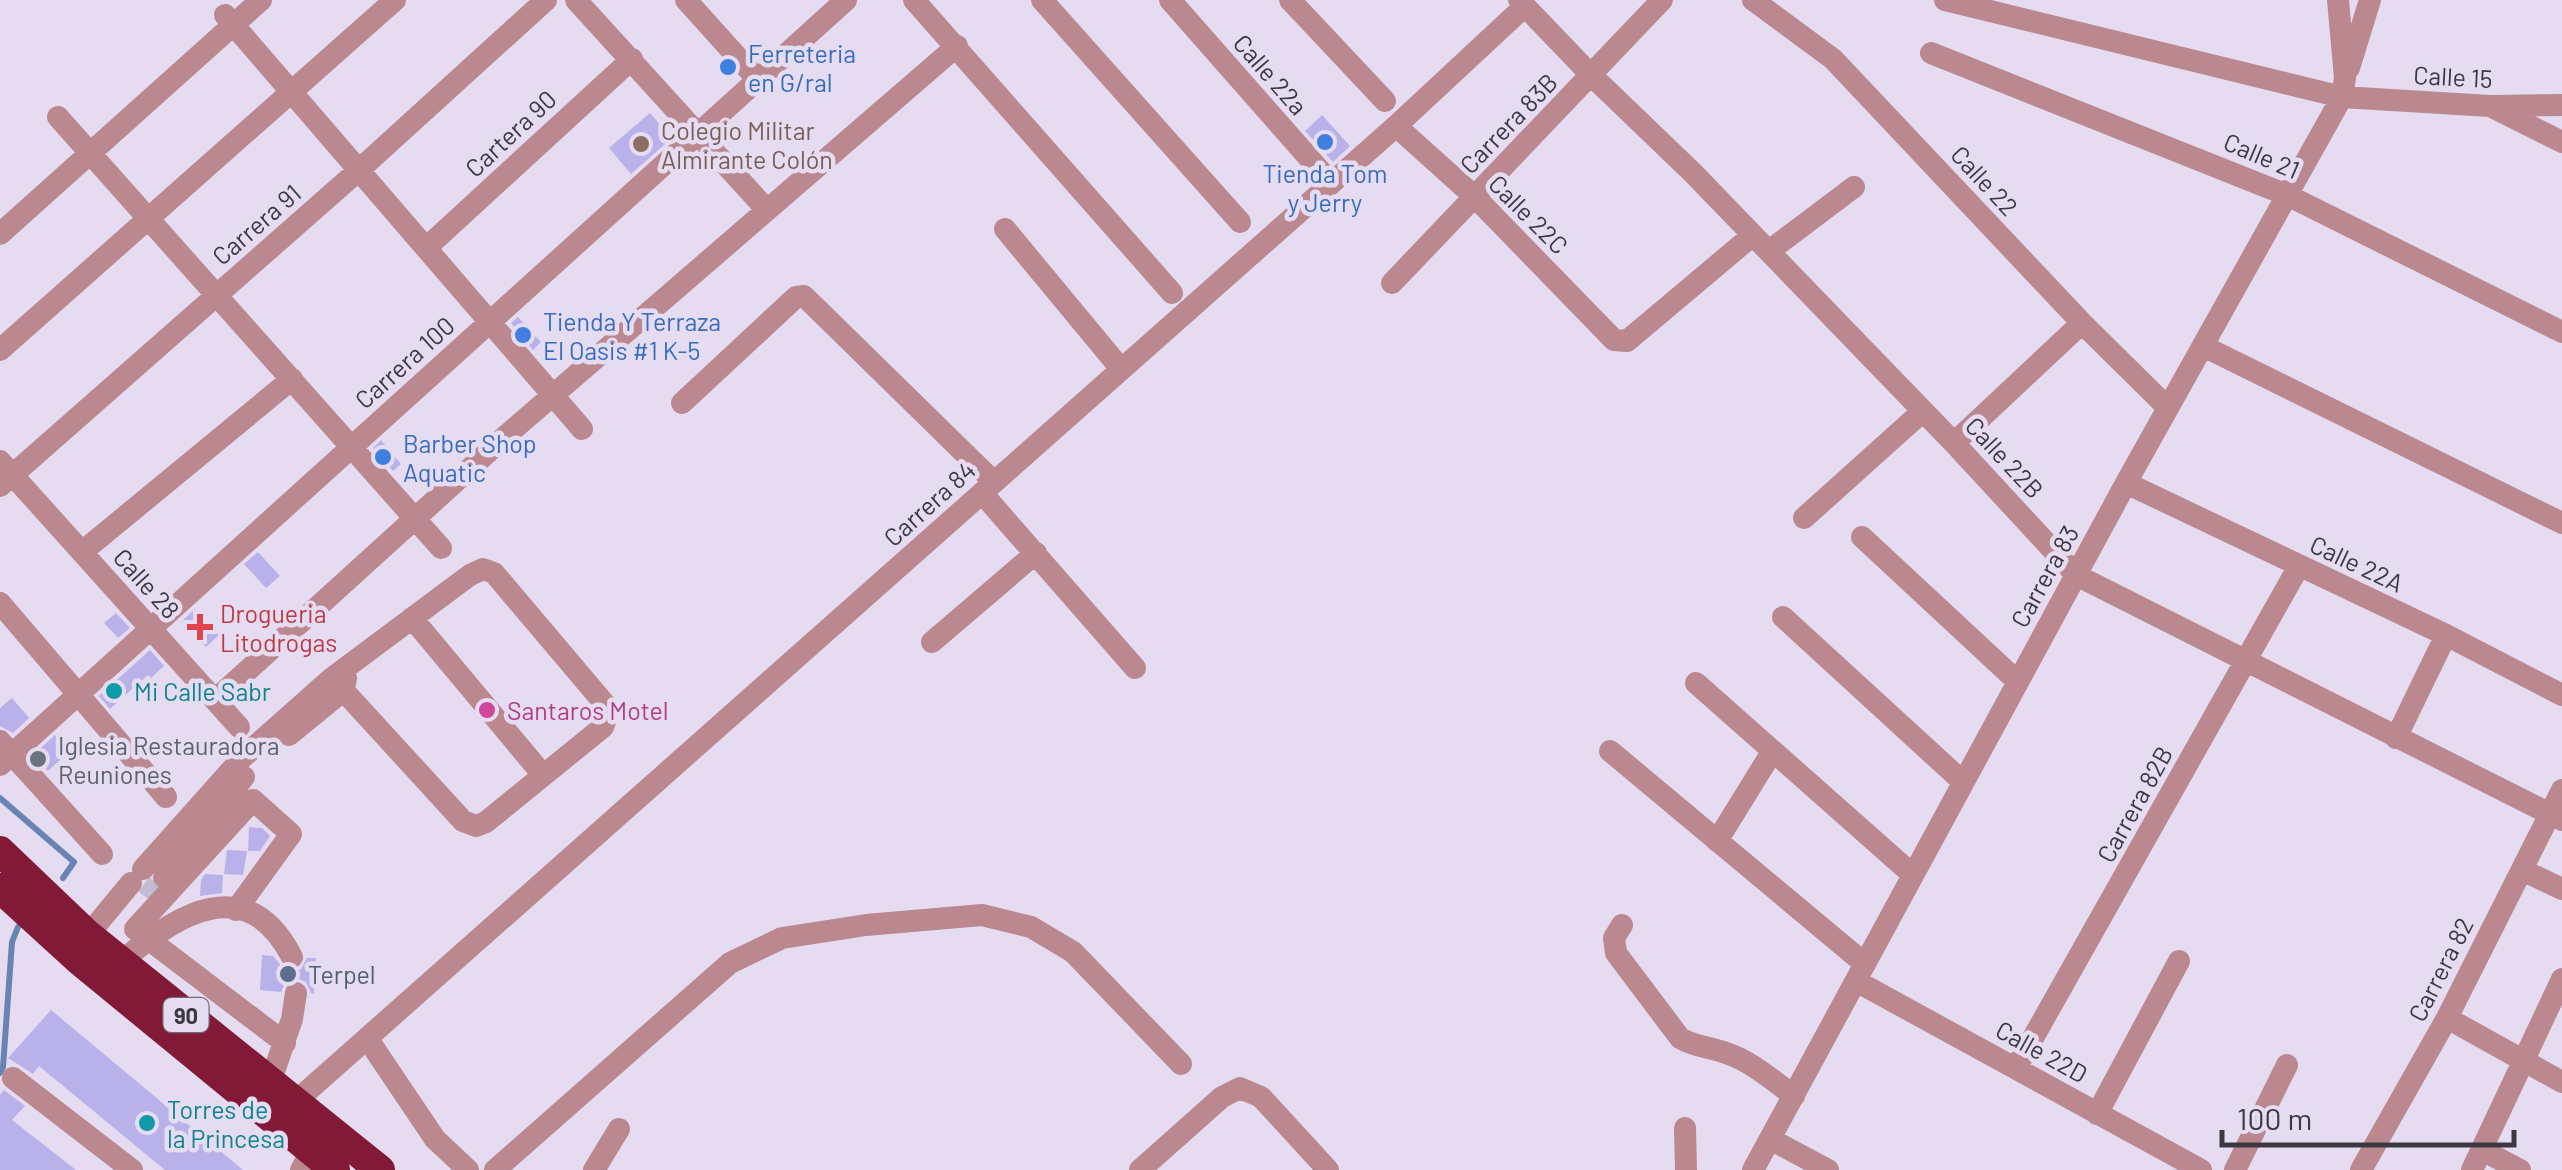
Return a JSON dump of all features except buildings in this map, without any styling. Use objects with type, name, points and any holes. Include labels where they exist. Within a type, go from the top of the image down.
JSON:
[{"type":"highway","name":"90","points":[[0,850],[105,949],[380,1170]]},
{"type":"highway","name":"90","points":[[0,888],[306,1160],[335,1170]]},
{"type":"street","points":[[0,234],[229,20],[260,0]]},
{"type":"street","points":[[0,350],[395,0]]},
{"type":"street","name":"Carrera 91","points":[[4,474],[217,295],[546,0]]},
{"type":"street","points":[[576,0],[767,210]]},
{"type":"street","points":[[686,0],[758,80]]},
{"type":"street","name":"Carrera 100","points":[[4,754],[151,629],[846,0]]},
{"type":"street","points":[[914,0],[1172,292]]},
{"type":"street","points":[[1042,0],[1240,222]]},
{"type":"street","name":"Calle 22a","points":[[1170,0],[1331,184]]},
{"type":"street","points":[[1290,0],[1385,101]]},
{"type":"street","name":"Carrera 83B","points":[[1392,283],[1662,0]]},
{"type":"street","name":"Calle 22","points":[[1754,0],[1833,60],[2082,323],[2168,408]]},
{"type":"street","name":"Calle 15","points":[[1945,0],[2344,88],[2490,106],[2562,105]]},
{"type":"street","points":[[2338,0],[2344,88]]},
{"type":"street","name":"Carrera 83","points":[[1754,1170],[2344,88],[2370,0]]},
{"type":"street","name":"Carrera 84","points":[[294,1102],[1396,126],[1522,3]]},
{"type":"street","name":"Calle 22B","points":[[1522,3],[1761,243],[2076,575],[2556,818]]},
{"type":"street","points":[[229,20],[582,429]]},
{"type":"street","points":[[215,700],[553,395],[956,46]]},
{"type":"street","name":"Calle 21","points":[[1931,53],[2287,195],[2562,332]]},
{"type":"street","name":"Cartera 90","points":[[426,248],[632,58]]},
{"type":"street","points":[[2490,106],[2562,142]]},
{"type":"street","points":[[58,117],[441,548]]},
{"type":"street","name":"Calle 22C","points":[[1396,126],[1475,198],[1614,340],[1627,341],[1761,243]]},
{"type":"street","points":[[1761,243],[1854,187]]},
{"type":"street","points":[[1005,230],[1121,369]]},
{"type":"street","points":[[682,402],[796,297],[804,296],[988,488],[1036,553],[1134,668]]},
{"type":"street","points":[[1954,443],[2082,323]]},
{"type":"street","points":[[2202,346],[2562,523]]},
{"type":"street","points":[[82,552],[292,379]]},
{"type":"street","points":[[1804,518],[1923,411]]},
{"type":"street","name":"Calle 28","points":[[4,474],[82,552],[239,727]]},
{"type":"street","name":"Calle 22A","points":[[2126,484],[2446,635],[2562,696]]},
{"type":"street","points":[[1862,537],[2018,682]]},
{"type":"street","points":[[932,642],[1036,553]]},
{"type":"street","name":"Carrera 82B","points":[[2016,1068],[2299,566]]},
{"type":"street","points":[[105,949],[145,883],[254,765],[341,678],[470,575],[483,569],[494,573],[604,703],[607,716],[602,727],[486,822],[476,826],[463,821],[341,678]]},
{"type":"street","points":[[0,603],[166,797]]},
{"type":"street","points":[[1782,617],[1964,782]]},
{"type":"street","points":[[412,618],[542,775]]},
{"type":"street","points":[[2396,738],[2446,635]]},
{"type":"street","points":[[1696,683],[1913,876]]},
{"type":"street","name":"Calle 22D","points":[[1610,750],[1717,841],[1860,973],[2016,1068],[2201,1170]]},
{"type":"street","points":[[1717,841],[1772,752]]},
{"type":"street","points":[[4,754],[102,854]]},
{"type":"street","name":"Carrera 82","points":[[2362,1170],[2447,1018],[2522,870],[2556,818],[2562,790]]},
{"type":"street","points":[[236,910],[291,834],[253,800],[135,929],[284,1042]]},
{"type":"street","points":[[2522,870],[2562,890]]},
{"type":"street","points":[[105,949],[148,939],[183,916],[209,908],[236,910],[260,918],[278,930],[292,957]]},
{"type":"street","points":[[495,1170],[730,963],[782,938],[866,925],[982,915],[1031,927],[1073,952],[1181,1064]]},
{"type":"street","points":[[1622,926],[1614,938],[1616,953],[1680,1038],[1749,1063],[1794,1096]]},
{"type":"street","points":[[2098,1114],[2179,961]]},
{"type":"street","points":[[2520,1170],[2478,1160],[2562,979]]},
{"type":"street","points":[[270,1083],[296,992]]},
{"type":"street","points":[[2447,1018],[2562,1082]]},
{"type":"street","points":[[367,1038],[435,1139],[468,1170]]},
{"type":"street","points":[[2235,1170],[2287,1065]]},
{"type":"street","points":[[13,1078],[132,1170]]},
{"type":"street","points":[[1140,1170],[1222,1097],[1240,1088],[1261,1097],[1328,1170]]},
{"type":"street","points":[[1686,1128],[1686,1170]]},
{"type":"street","points":[[594,1170],[620,1129]]},
{"type":"street","points":[[1770,1139],[1828,1170]]},
{"type":"waterway","points":[[0,798],[74,862],[63,878]]},
{"type":"waterway","points":[[0,1073],[12,942],[18,927]]},
{"type":"tunnel","points":[[147,898],[158,884]]},
{"type":"place","name":"Ferreteria en G/ral","points":[[728,67]]},
{"type":"place","name":"Tienda Tom y Jerry","points":[[1325,142]]},
{"type":"place","name":"Colegio Militar Almirante Colón","points":[[641,144]]},
{"type":"place","name":"Tienda Y Terraza El Oasis #1 K-5","points":[[523,335]]},
{"type":"place","name":"Barber Shop Aquatic","points":[[383,457]]},
{"type":"place","name":"Drogueria Litodrogas","points":[[200,627]]},
{"type":"place","name":"Mi Calle Sabr","points":[[114,691]]},
{"type":"place","name":"Santaros Motel","points":[[487,710]]},
{"type":"place","name":"Iglesia Restauradora Reuniones","points":[[38,759]]},
{"type":"place","name":"Terpel","points":[[288,974]]},
{"type":"place","name":"Torres de la Princesa","points":[[147,1123]]}]
